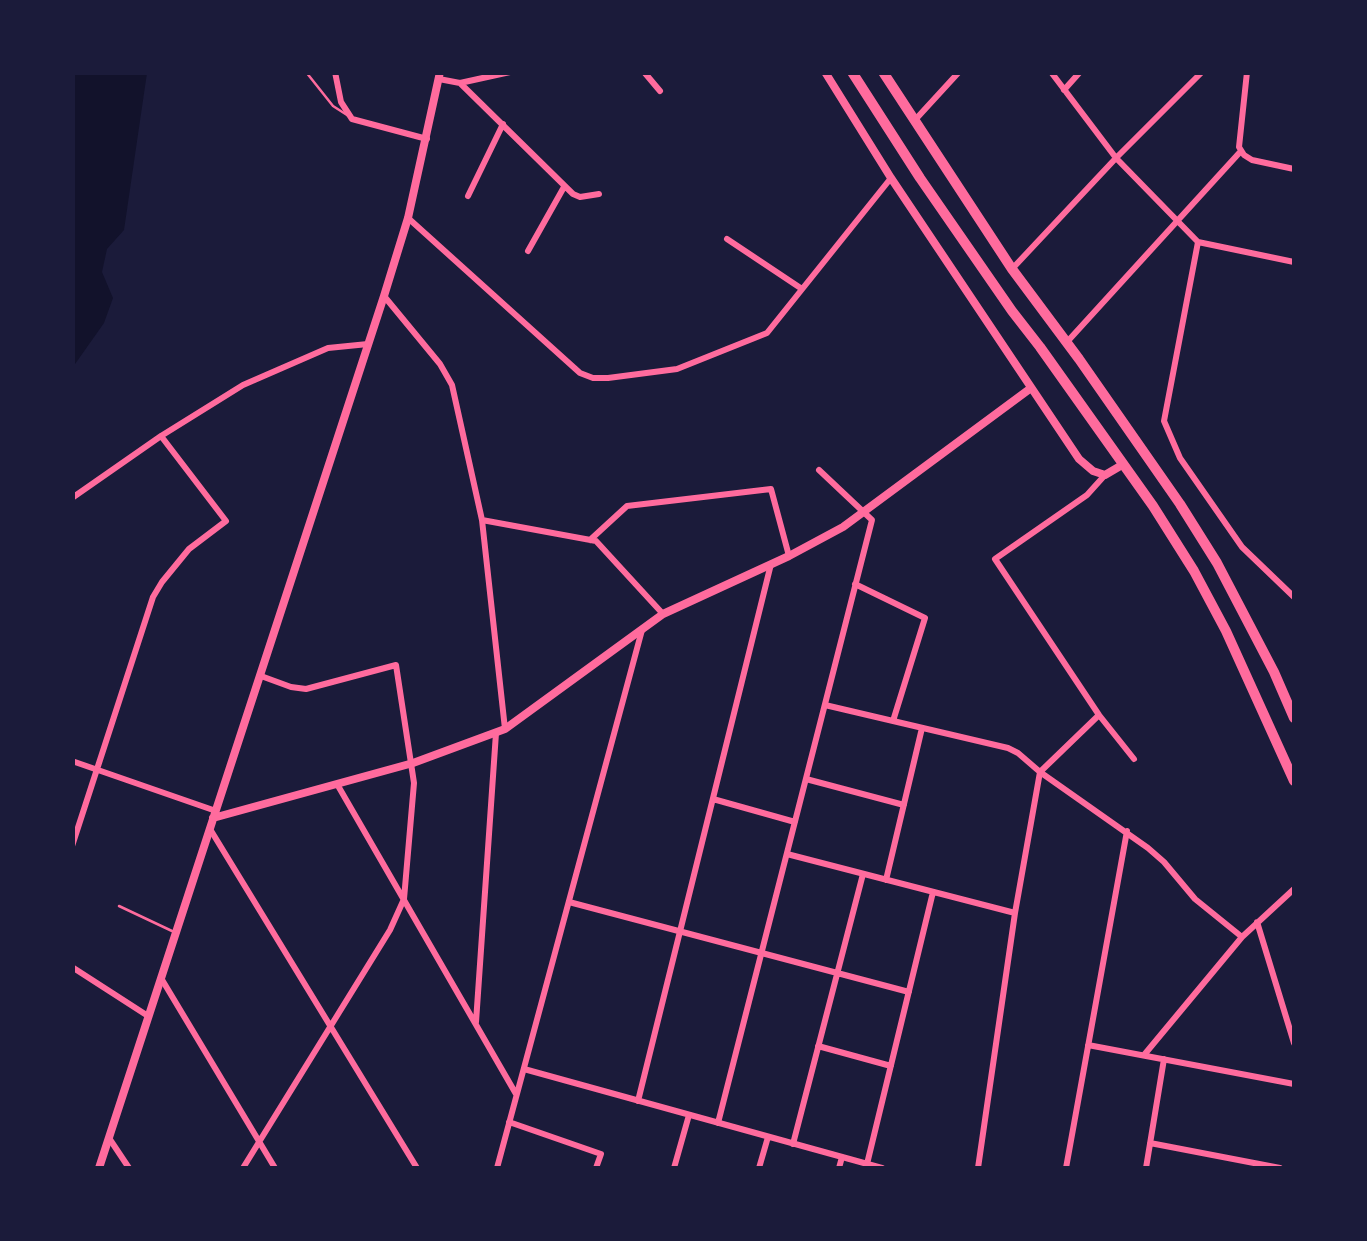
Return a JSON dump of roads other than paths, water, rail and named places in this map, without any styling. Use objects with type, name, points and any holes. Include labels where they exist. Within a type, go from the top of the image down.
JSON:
[{"type":"highway","points":[[852,72],[920,178],[1194,571],[1226,631],[1294,781]]},
{"type":"highway","points":[[883,72],[1012,269],[1180,504],[1216,563],[1294,718]]},
{"type":"street","points":[[335,72],[341,102],[352,119],[427,139]]},
{"type":"street","points":[[460,84],[510,72]]},
{"type":"street","points":[[644,72],[660,91]]},
{"type":"street","points":[[825,72],[1079,459],[1104,475]]},
{"type":"street","points":[[914,120],[959,72]]},
{"type":"street","points":[[1051,72],[1116,158],[1198,242],[1294,262]]},
{"type":"street","points":[[1064,90],[1080,72]]},
{"type":"street","points":[[1012,269],[1202,72]]},
{"type":"street","points":[[1247,72],[1239,147],[1252,160],[1294,169]]},
{"type":"street","points":[[99,1168],[384,296],[408,218],[440,76],[460,84],[573,194],[599,194]]},
{"type":"street","points":[[468,196],[503,124]]},
{"type":"street","points":[[1067,342],[1241,151]]},
{"type":"street","points":[[408,218],[580,373],[593,378],[676,369],[760,337],[772,328],[891,178]]},
{"type":"street","points":[[528,251],[564,186]]},
{"type":"street","points":[[727,239],[802,289]]},
{"type":"street","points":[[1198,242],[1164,421],[1180,458],[1242,547],[1294,597]]},
{"type":"street","points":[[384,296],[440,364],[452,385],[482,520],[501,731],[476,1024]]},
{"type":"street","points":[[72,498],[243,384],[328,348],[368,344]]},
{"type":"street","points":[[72,762],[215,815],[412,763],[501,731],[664,614],[843,527],[1032,388]]},
{"type":"street","points":[[72,846],[152,597],[189,550],[226,522],[161,436]]},
{"type":"street","points":[[1122,465],[995,559],[1134,760]]},
{"type":"street","points":[[718,1123],[872,520],[819,470]]},
{"type":"street","points":[[590,540],[627,506],[770,489],[789,556]]},
{"type":"street","points":[[482,520],[596,541],[664,614]]},
{"type":"street","points":[[638,1101],[771,564]]},
{"type":"street","points":[[856,584],[925,618],[892,722]]},
{"type":"street","points":[[497,1168],[642,629]]},
{"type":"street","points":[[243,1168],[390,930],[404,900],[414,783],[396,665],[306,688],[261,676]]},
{"type":"street","points":[[824,705],[1018,753],[1164,862],[1195,899],[1242,938]]},
{"type":"street","points":[[978,1168],[1040,772],[1099,714]]},
{"type":"street","points":[[886,880],[922,728]]},
{"type":"street","points":[[806,779],[904,805]]},
{"type":"street","points":[[337,784],[517,1095]]},
{"type":"street","points":[[713,799],[795,822]]},
{"type":"street","points":[[210,829],[417,1168]]},
{"type":"street","points":[[1066,1168],[1126,831]]},
{"type":"street","points":[[787,854],[1015,913]]},
{"type":"street","points":[[793,1144],[864,874]]},
{"type":"street","points":[[1144,1055],[1256,922],[1294,889]]},
{"type":"street","points":[[868,1164],[932,892]]},
{"type":"street","points":[[569,902],[908,992]]},
{"type":"street","points":[[1256,922],[1294,1043]]},
{"type":"street","points":[[72,967],[148,1016]]},
{"type":"street","points":[[161,978],[275,1168]]},
{"type":"street","points":[[1088,1045],[1294,1084]]},
{"type":"street","points":[[818,1046],[891,1066]]},
{"type":"street","points":[[1146,1168],[1164,1059]]},
{"type":"street","points":[[524,1069],[882,1168]]},
{"type":"street","points":[[674,1168],[690,1115]]},
{"type":"street","points":[[510,1122],[601,1154],[596,1168]]},
{"type":"street","points":[[759,1168],[768,1137]]},
{"type":"street","points":[[110,1138],[129,1168]]},
{"type":"street","points":[[1150,1142],[1280,1168]]},
{"type":"street","points":[[839,1168],[842,1158]]},
{"type":"lane","points":[[306,72],[333,106],[352,119]]},
{"type":"lane","points":[[119,906],[176,933]]}]
